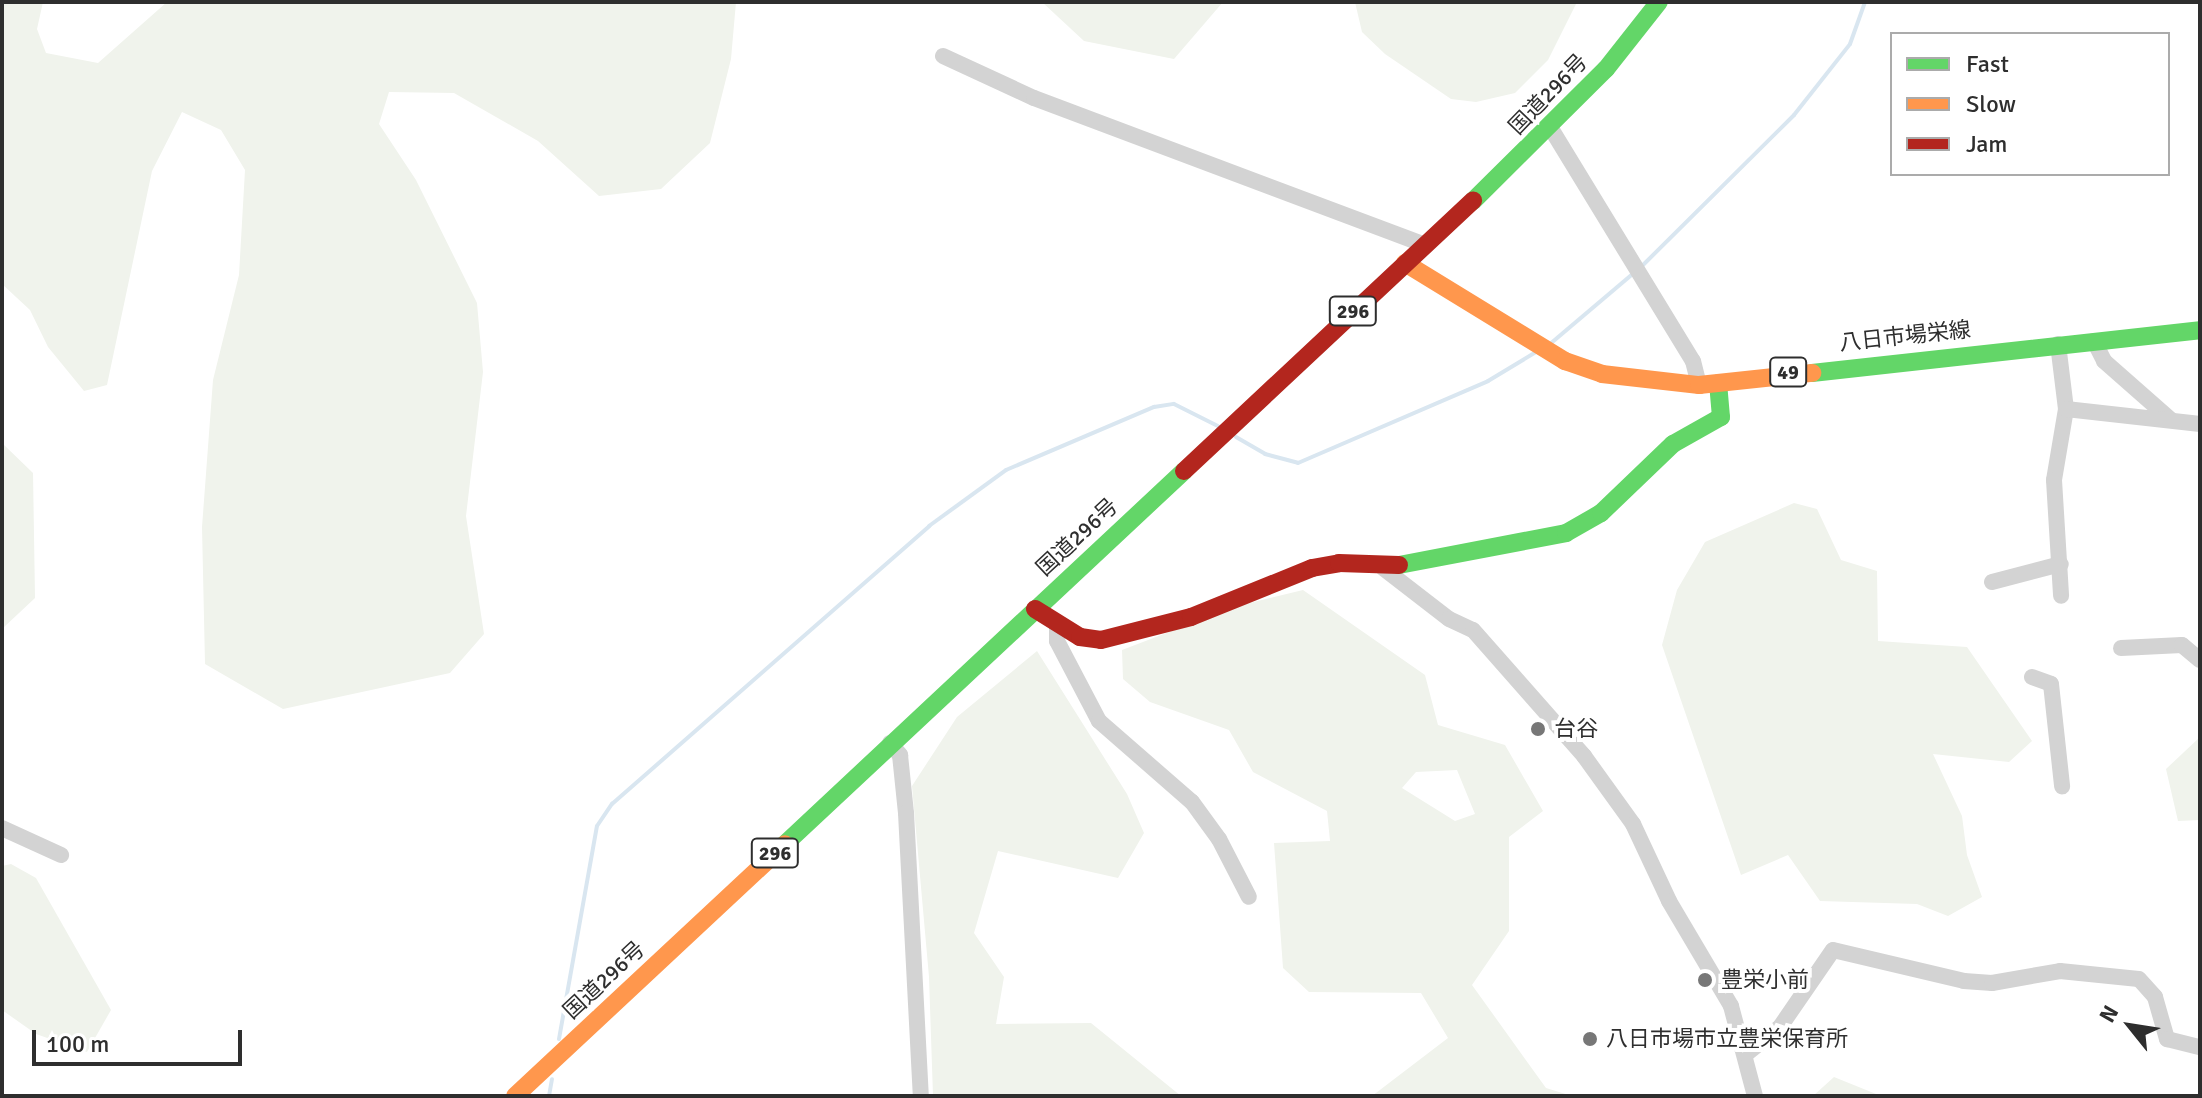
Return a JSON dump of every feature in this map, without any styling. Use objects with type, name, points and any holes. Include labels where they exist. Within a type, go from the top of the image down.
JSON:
[{"type":"main road","name":"国道296号","points":[[515,1096],[1550,127],[1651,7]]},
{"type":"main road","name":"八日市場栄線","points":[[1405,263],[1565,361],[1602,374],[1708,384],[2200,330]]},
{"type":"main road","points":[[1035,609],[1080,637],[1101,640],[1191,617],[1312,568],[1339,563],[1383,568],[1581,526],[1673,444],[1721,417],[1708,384]]},
{"type":"street","points":[[943,56],[1034,98],[1425,245]]},
{"type":"street","points":[[1550,127],[1708,384]]},
{"type":"street","points":[[2094,341],[2104,361],[2171,420]]},
{"type":"street","points":[[2058,344],[2066,409],[2054,480],[2061,596]]},
{"type":"street","points":[[2066,409],[2200,424]]},
{"type":"street","points":[[1992,582],[2061,564]]},
{"type":"street","points":[[1383,568],[1449,619],[1473,630],[1584,756],[1633,824],[1669,901],[1731,1006],[1755,1096]]},
{"type":"street","points":[[1057,624],[1057,641],[1099,721],[1192,802],[1219,839],[1249,897]]},
{"type":"street","points":[[2121,648],[2182,645],[2200,660]]},
{"type":"street","points":[[2032,677],[2051,684],[2062,786]]},
{"type":"street","points":[[890,743],[900,755],[906,813],[921,1096]]},
{"type":"street","points":[[2,828],[61,855]]},
{"type":"street","points":[[1746,1054],[1780,1027],[1833,950],[1964,981],[1992,983],[2060,971],[2139,979],[2155,997],[2167,1039],[2200,1047]]},
{"type":"shaded area","points":[[2,2],[43,2],[37,29],[46,53],[98,63],[167,2],[736,2],[731,59],[710,143],[661,189],[599,196],[538,141],[454,93],[389,92],[379,124],[416,180],[477,303],[483,372],[466,516],[484,634],[450,673],[283,709],[205,664],[202,527],[213,380],[239,275],[245,170],[221,130],[182,112],[152,171],[107,385],[84,391],[48,347],[30,310],[2,284]]},
{"type":"shaded area","points":[[1042,2],[1223,2],[1174,59],[1084,41]]},
{"type":"shaded area","points":[[1355,2],[1577,2],[1548,60],[1515,93],[1476,102],[1451,99],[1385,54],[1362,32]]},
{"type":"shaded area","points":[[2,443],[33,473],[35,598],[2,629]]},
{"type":"shaded area","points":[[1794,503],[1817,509],[1841,560],[1877,571],[1878,641],[1967,647],[2032,741],[2009,762],[1933,754],[1962,816],[1967,855],[1982,897],[1948,916],[1917,904],[1820,901],[1788,855],[1741,875],[1662,645],[1677,590],[1705,542]]},
{"type":"shaded area","points":[[1303,590],[1425,675],[1438,725],[1505,745],[1543,811],[1509,837],[1509,931],[1472,985],[1546,1088],[1572,1096],[1372,1096],[1448,1038],[1421,993],[1309,992],[1283,968],[1274,843],[1330,841],[1327,811],[1253,772],[1229,730],[1150,702],[1123,679],[1122,650],[1237,606]],"holes":[[[1457,770],[1475,814],[1455,821],[1402,788],[1416,772]]]},
{"type":"shaded area","points":[[1037,651],[1127,794],[1144,833],[1118,878],[998,851],[974,933],[1004,977],[996,1024],[1091,1023],[1181,1096],[933,1096],[929,977],[912,786],[957,717]]},
{"type":"shaded area","points":[[2200,737],[2200,820],[2178,821],[2166,769]]},
{"type":"shaded area","points":[[11,864],[36,878],[111,1010],[87,1052],[36,1034],[2,1010],[2,866]]},
{"type":"shaded area","points":[[1834,1077],[1881,1096],[1813,1096]]},
{"type":"waterway","points":[[1642,266],[1794,115],[1850,44],[1865,2]]},
{"type":"waterway","points":[[1550,344],[1635,272]]},
{"type":"waterway","points":[[1236,437],[1265,454],[1298,463],[1488,381],[1536,352]]},
{"type":"waterway","points":[[559,1039],[597,826],[612,804],[929,526],[1006,470],[1154,407],[1174,404],[1218,426]]},
{"type":"waterway","points":[[549,1096],[552,1079]]},
{"type":"traffic: fast","points":[[1473,201],[1606,69],[1659,2]]},
{"type":"traffic: fast","points":[[1812,373],[2200,330]]},
{"type":"traffic: fast","points":[[1399,565],[1566,533],[1601,513],[1673,444],[1721,417],[1718,383]]},
{"type":"traffic: fast","points":[[785,844],[1184,471]]},
{"type":"traffic: slow","points":[[1405,263],[1565,361],[1602,374],[1699,385],[1812,373]]},
{"type":"traffic: slow","points":[[515,1096],[785,844]]},
{"type":"traffic: jam","points":[[1184,471],[1473,201]]},
{"type":"traffic: jam","points":[[1035,609],[1080,637],[1101,640],[1191,617],[1312,568],[1339,563],[1399,565]]},
{"type":"place","name":"台谷","points":[[1538,729]]},
{"type":"place","name":"豊栄小前","points":[[1705,980]]},
{"type":"place","name":"八日市場市立豊栄保育所","points":[[1590,1039]]}]
